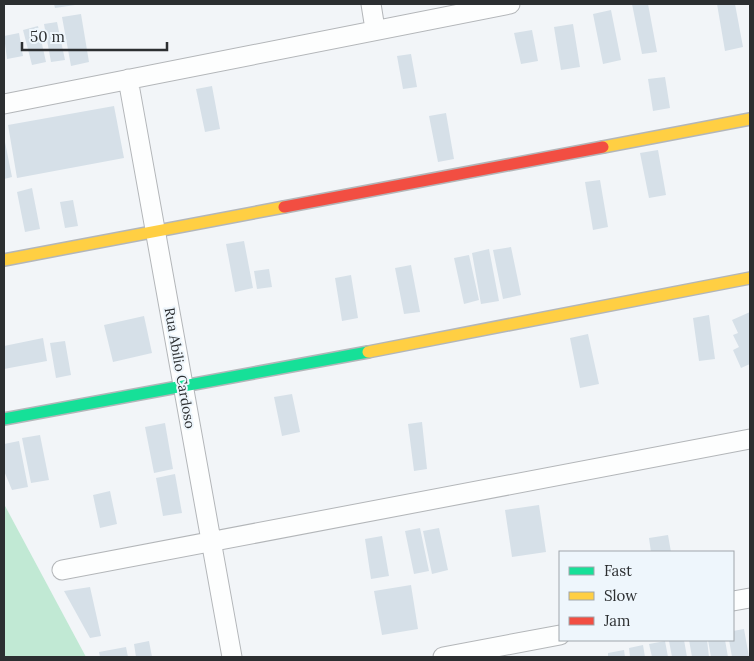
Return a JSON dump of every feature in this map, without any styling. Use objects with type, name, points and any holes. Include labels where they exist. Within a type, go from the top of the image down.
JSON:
[{"type":"street","points":[[370,4],[374,29]]},
{"type":"street","points":[[4,104],[374,29],[510,4]]},
{"type":"street","name":"Rua Abilio Cardoso","points":[[128,79],[232,657]]},
{"type":"street","points":[[4,260],[155,233],[750,119]]},
{"type":"street","points":[[4,418],[183,387],[750,278]]},
{"type":"street","points":[[62,570],[750,439]]},
{"type":"street","points":[[734,601],[750,598]]},
{"type":"street","points":[[443,657],[559,634]]},
{"type":"green space","points":[[4,504],[86,657],[4,657]]},
{"type":"building","points":[[54,4],[75,4],[75,5],[55,8]]},
{"type":"building","points":[[632,4],[648,4],[657,52],[642,54]]},
{"type":"building","points":[[717,4],[735,4],[743,47],[725,51]]},
{"type":"building","points":[[611,10],[621,60],[603,64],[593,14]]},
{"type":"building","points":[[81,14],[89,62],[71,66],[62,17]]},
{"type":"building","points":[[57,22],[65,60],[51,62],[44,24]]},
{"type":"building","points":[[573,24],[580,67],[561,70],[554,27]]},
{"type":"building","points":[[38,26],[46,62],[32,65],[23,30]]},
{"type":"building","points":[[532,30],[538,61],[521,64],[514,33]]},
{"type":"building","points":[[19,33],[23,56],[7,59],[4,36]]},
{"type":"building","points":[[411,54],[417,87],[403,89],[397,56]]},
{"type":"building","points":[[665,77],[670,108],[653,111],[648,79]]},
{"type":"building","points":[[212,86],[220,129],[205,132],[196,89]]},
{"type":"building","points":[[114,106],[124,158],[17,178],[8,125]]},
{"type":"building","points":[[446,113],[454,159],[438,162],[429,116]]},
{"type":"building","points":[[4,137],[12,177],[4,179]]},
{"type":"building","points":[[658,150],[666,195],[649,198],[640,153]]},
{"type":"building","points":[[600,180],[608,227],[593,230],[585,182]]},
{"type":"building","points":[[32,188],[40,229],[25,232],[17,192]]},
{"type":"building","points":[[73,200],[78,226],[65,228],[60,202]]},
{"type":"building","points":[[244,241],[253,288],[235,292],[226,244]]},
{"type":"building","points":[[511,247],[521,295],[503,299],[493,250]]},
{"type":"building","points":[[489,249],[499,301],[481,304],[472,253]]},
{"type":"building","points":[[469,255],[479,300],[464,304],[454,258]]},
{"type":"building","points":[[411,265],[420,312],[404,314],[395,268]]},
{"type":"building","points":[[269,269],[272,287],[257,289],[254,271]]},
{"type":"building","points":[[351,275],[358,318],[342,321],[335,278]]},
{"type":"building","points":[[750,312],[750,364],[741,368],[733,350],[739,347],[733,335],[738,333],[732,320]]},
{"type":"building","points":[[709,315],[715,359],[699,361],[693,318]]},
{"type":"building","points":[[144,316],[152,353],[113,362],[104,325]]},
{"type":"building","points":[[588,334],[599,384],[580,388],[570,338]]},
{"type":"building","points":[[43,338],[47,361],[4,369],[4,346]]},
{"type":"building","points":[[65,341],[71,375],[56,378],[50,343]]},
{"type":"building","points":[[292,394],[300,432],[282,436],[274,397]]},
{"type":"building","points":[[422,422],[427,469],[414,471],[408,424]]},
{"type":"building","points":[[165,423],[173,469],[154,473],[145,427]]},
{"type":"building","points":[[40,435],[49,480],[31,483],[22,438]]},
{"type":"building","points":[[19,441],[28,487],[12,490],[4,471],[4,444]]},
{"type":"building","points":[[175,474],[182,513],[163,516],[156,478]]},
{"type":"building","points":[[110,491],[117,524],[100,528],[93,495]]},
{"type":"building","points":[[539,505],[546,552],[512,557],[505,510]]},
{"type":"building","points":[[420,528],[429,571],[414,574],[405,531]]},
{"type":"building","points":[[439,528],[448,570],[432,574],[423,531]]},
{"type":"building","points":[[668,535],[671,551],[651,551],[649,538]]},
{"type":"building","points":[[382,536],[389,576],[371,579],[365,539]]},
{"type":"building","points":[[411,585],[418,629],[382,635],[374,591]]},
{"type":"building","points":[[90,587],[101,636],[90,638],[64,591]]},
{"type":"building","points":[[744,629],[749,657],[732,657],[729,641],[734,641],[734,631]]},
{"type":"building","points":[[149,641],[152,657],[136,657],[134,644]]},
{"type":"building","points":[[665,641],[668,657],[652,657],[649,644]]},
{"type":"building","points":[[669,641],[684,641],[687,657],[672,657]]},
{"type":"building","points":[[689,641],[707,641],[709,657],[692,657]]},
{"type":"building","points":[[708,641],[725,641],[728,657],[711,657]]},
{"type":"building","points":[[643,645],[645,657],[630,657],[629,648]]},
{"type":"building","points":[[126,647],[128,657],[100,657],[99,652]]},
{"type":"building","points":[[624,650],[625,657],[608,657],[608,653]]},
{"type":"traffic: fast","points":[[4,419],[368,352]]},
{"type":"traffic: slow","points":[[603,147],[750,119]]},
{"type":"traffic: slow","points":[[4,260],[284,207]]},
{"type":"traffic: slow","points":[[368,352],[750,278]]},
{"type":"traffic: jam","points":[[284,207],[603,147]]}]
